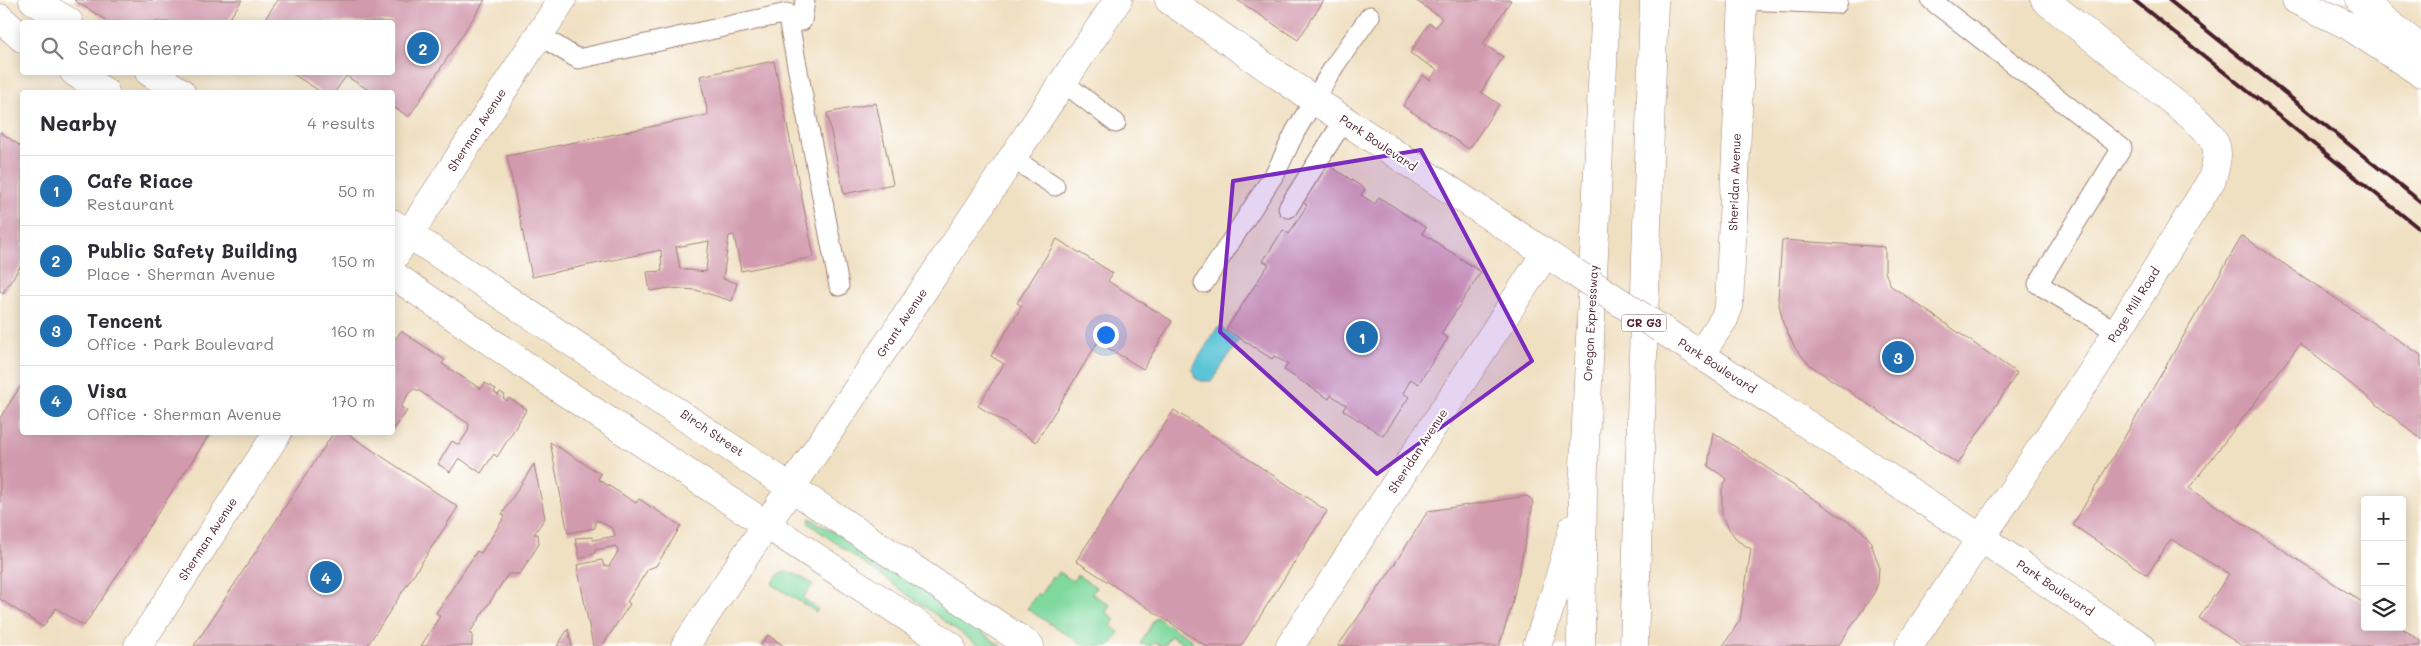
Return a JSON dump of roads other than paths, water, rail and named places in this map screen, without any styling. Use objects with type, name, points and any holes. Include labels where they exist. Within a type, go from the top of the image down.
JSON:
[{"type":"street","points":[[32,0],[66,20]]},
{"type":"street","name":"Sherman Avenue","points":[[395,249],[401,228],[562,0]]},
{"type":"street","name":"Grant Avenue","points":[[685,646],[1118,0]]},
{"type":"street","name":"Park Boulevard","points":[[1170,0],[1314,100],[1545,254],[1981,538],[2141,646]]},
{"type":"street","name":"Oregon Expressway","points":[[1580,646],[1583,488],[1606,0]]},
{"type":"street","name":"CR G3","points":[[1634,646],[1654,0]]},
{"type":"street","name":"Sheridan Avenue","points":[[1700,355],[1724,319],[1729,306],[1743,0]]},
{"type":"street","name":"Page Mill Road","points":[[1909,646],[2117,332],[2212,180],[2218,160],[2214,138],[2196,120],[2045,0]]},
{"type":"street","points":[[2296,0],[2349,26],[2421,74]]},
{"type":"street","points":[[2360,0],[2421,49]]},
{"type":"street","points":[[0,18],[20,36]]},
{"type":"street","points":[[79,75],[102,90]]},
{"type":"street","points":[[154,75],[178,90]]},
{"type":"street","name":"Birch Street","points":[[401,228],[1030,646]]},
{"type":"street","name":"Sheridan Avenue","points":[[1290,646],[1545,254]]},
{"type":"street","points":[[395,276],[557,387],[951,646]]},
{"type":"street","name":"Sherman Avenue","points":[[138,646],[276,435]]},
{"type":"street","points":[[1537,646],[1556,590],[1583,488]]},
{"type":"lane","points":[[802,21],[805,0]]},
{"type":"lane","points":[[1743,0],[1837,4],[1838,0]]},
{"type":"lane","points":[[1931,0],[2122,148],[2038,284],[2117,332]]},
{"type":"lane","points":[[539,35],[578,59],[787,14],[839,286]]},
{"type":"lane","points":[[1204,283],[1277,170],[1295,132],[1335,65],[1370,16]]},
{"type":"lane","points":[[1063,82],[1116,123]]},
{"type":"lane","points":[[1288,208],[1344,120]]},
{"type":"lane","points":[[1012,158],[1055,186]]},
{"type":"water","points":[[1217,328],[1222,328],[1239,340],[1212,381],[1201,381],[1195,378],[1195,372],[1191,370]]},
{"type":"railway","points":[[2134,0],[2421,230]]},
{"type":"railway","points":[[2169,0],[2421,202]]},
{"type":"place","name":"Public Safety Building","points":[[423,48]]},
{"type":"place","name":"Cafe Riace","points":[[1362,337]]},
{"type":"place","name":"Tencent","points":[[1898,357]]},
{"type":"place","name":"Visa","points":[[326,577]]}]
